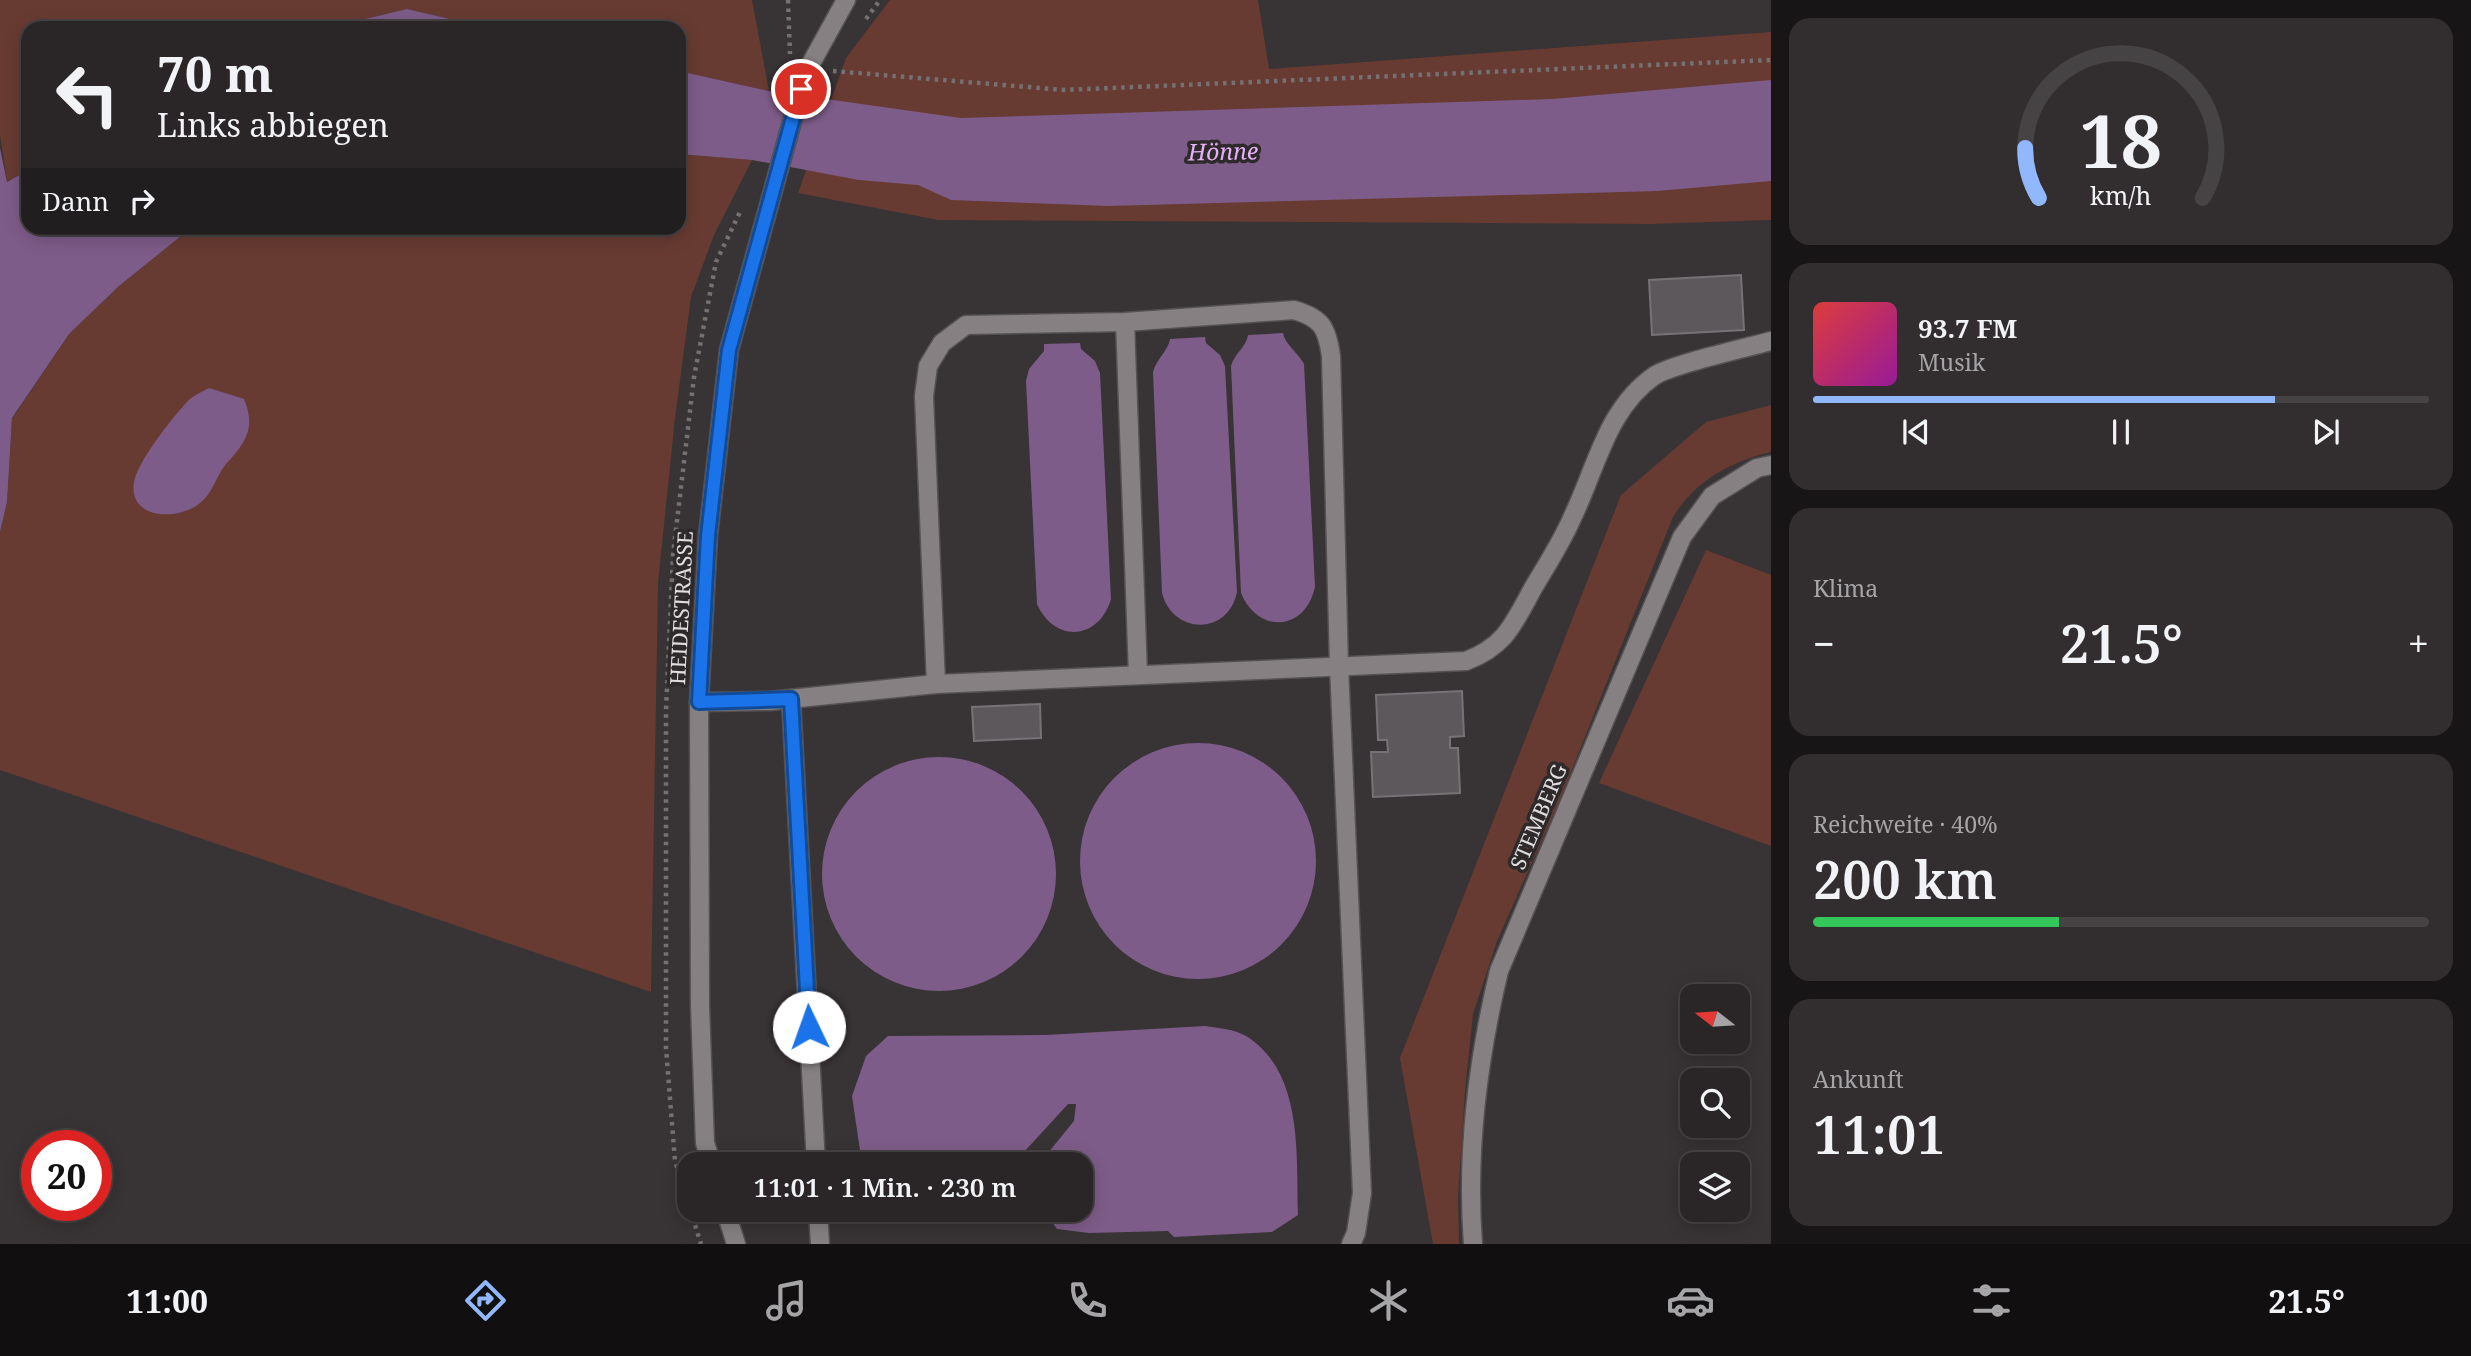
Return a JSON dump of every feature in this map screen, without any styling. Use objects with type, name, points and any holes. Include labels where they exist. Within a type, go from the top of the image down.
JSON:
[{"type":"street","name":"HEIDESTRASSE","points":[[708,1152],[705,1143],[701,1019],[699,702],[708,536],[729,350],[801,89],[809,67],[846,0]]},
{"type":"street","points":[[936,684],[924,396],[928,366],[942,343],[966,325],[1125,322],[1294,310],[1315,316],[1328,335],[1331,356],[1339,666],[1362,1193],[1356,1233],[1351,1244]]},
{"type":"street","points":[[1125,322],[1138,674]]},
{"type":"street","points":[[699,702],[791,699],[936,684],[1466,661],[1486,653],[1505,638],[1573,517],[1621,407],[1636,390],[1657,374],[1771,341]]},
{"type":"street","name":"STEMBERG","points":[[1472,1244],[1469,1199],[1483,1041],[1499,971],[1682,537],[1712,496],[1757,467],[1771,465]]},
{"type":"street","points":[[791,699],[815,1152]]},
{"type":"street","points":[[729,1222],[736,1244]]},
{"type":"street","points":[[819,1222],[820,1244]]},
{"type":"path","points":[[788,0],[788,50],[792,58],[809,67],[1065,90],[1771,60]]},
{"type":"path","points":[[694,1222],[701,1244]]},
{"type":"shaded area","points":[[0,0],[752,0],[769,91],[686,73],[686,21],[459,21],[407,9],[356,21],[21,21],[21,174],[7,182],[0,135]]},
{"type":"shaded area","points":[[890,0],[1258,0],[1269,69],[1771,32],[1771,220],[1651,224],[938,220],[798,193],[846,58]]},
{"type":"shaded area","points":[[686,155],[752,160],[714,235],[691,297],[675,418],[658,583],[651,992],[0,770],[0,532],[7,502],[12,419],[69,334],[119,286],[182,235],[686,235]]},
{"type":"shaded area","points":[[1771,405],[1771,452],[1742,461],[1715,474],[1692,493],[1673,517],[1558,804],[1497,941],[1473,1014],[1458,1197],[1459,1244],[1433,1244],[1400,1058],[1621,495],[1706,422]]},
{"type":"shaded area","points":[[1706,550],[1771,575],[1771,846],[1599,783]]},
{"type":"water","points":[[407,9],[459,21],[356,21]]},
{"type":"water","name":"Hönne","points":[[686,73],[769,91],[961,118],[1552,99],[1771,80],[1771,181],[1657,191],[1109,206],[951,200],[918,185],[859,180],[752,160],[686,155]]},
{"type":"water","points":[[0,148],[7,182],[21,174],[21,235],[182,235],[119,286],[69,334],[12,418],[7,502],[0,532]]},
{"type":"water","points":[[1283,333],[1304,364],[1315,587],[1310,602],[1302,613],[1281,622],[1258,616],[1241,593],[1231,366],[1248,335]]},
{"type":"water","points":[[1205,337],[1206,343],[1220,355],[1225,366],[1237,592],[1232,606],[1223,617],[1200,625],[1177,617],[1168,607],[1162,593],[1153,372],[1170,339]]},
{"type":"water","points":[[1080,343],[1081,349],[1095,361],[1100,373],[1111,599],[1097,623],[1076,632],[1054,626],[1037,604],[1026,381],[1029,369],[1044,351],[1044,344]]},
{"type":"water","points":[[209,388],[244,399],[249,427],[244,441],[200,503],[180,513],[156,514],[146,510],[134,495],[134,482],[142,463],[187,402]]},
{"type":"water","points":[[1198,743],[1221,745],[1254,757],[1273,770],[1289,786],[1302,805],[1311,827],[1316,861],[1314,884],[1302,917],[1289,936],[1273,952],[1254,965],[1232,974],[1198,979],[1175,977],[1142,965],[1123,952],[1107,936],[1094,917],[1085,895],[1080,861],[1082,838],[1094,805],[1107,786],[1123,770],[1142,757],[1164,748]]},
{"type":"water","points":[[928,757],[950,757],[984,766],[1022,791],[1047,829],[1054,851],[1054,897],[1047,919],[1022,957],[994,977],[973,986],[950,991],[928,991],[905,986],[884,977],[865,965],[848,948],[827,908],[822,885],[822,863],[827,840],[836,819],[848,800],[865,783],[905,762]]},
{"type":"water","points":[[1205,1026],[1231,1030],[1246,1036],[1265,1052],[1278,1071],[1287,1093],[1296,1142],[1298,1215],[1272,1232],[1174,1237],[1168,1231],[1089,1233],[1057,1229],[1052,1222],[1093,1222],[1093,1152],[1049,1152],[1074,1121],[1076,1104],[1068,1104],[1024,1152],[860,1152],[852,1096],[866,1056],[888,1036],[1046,1035]]},
{"type":"building","points":[[1741,275],[1744,330],[1652,335],[1649,280]]},
{"type":"building","points":[[1462,691],[1464,736],[1450,737],[1450,748],[1458,748],[1460,793],[1373,797],[1371,752],[1388,752],[1387,740],[1378,740],[1376,695]]},
{"type":"building","points":[[1040,704],[1041,738],[974,741],[972,707]]},
{"type":"route","points":[[801,89],[729,350],[708,536],[699,702],[791,699],[809,1027]]}]
